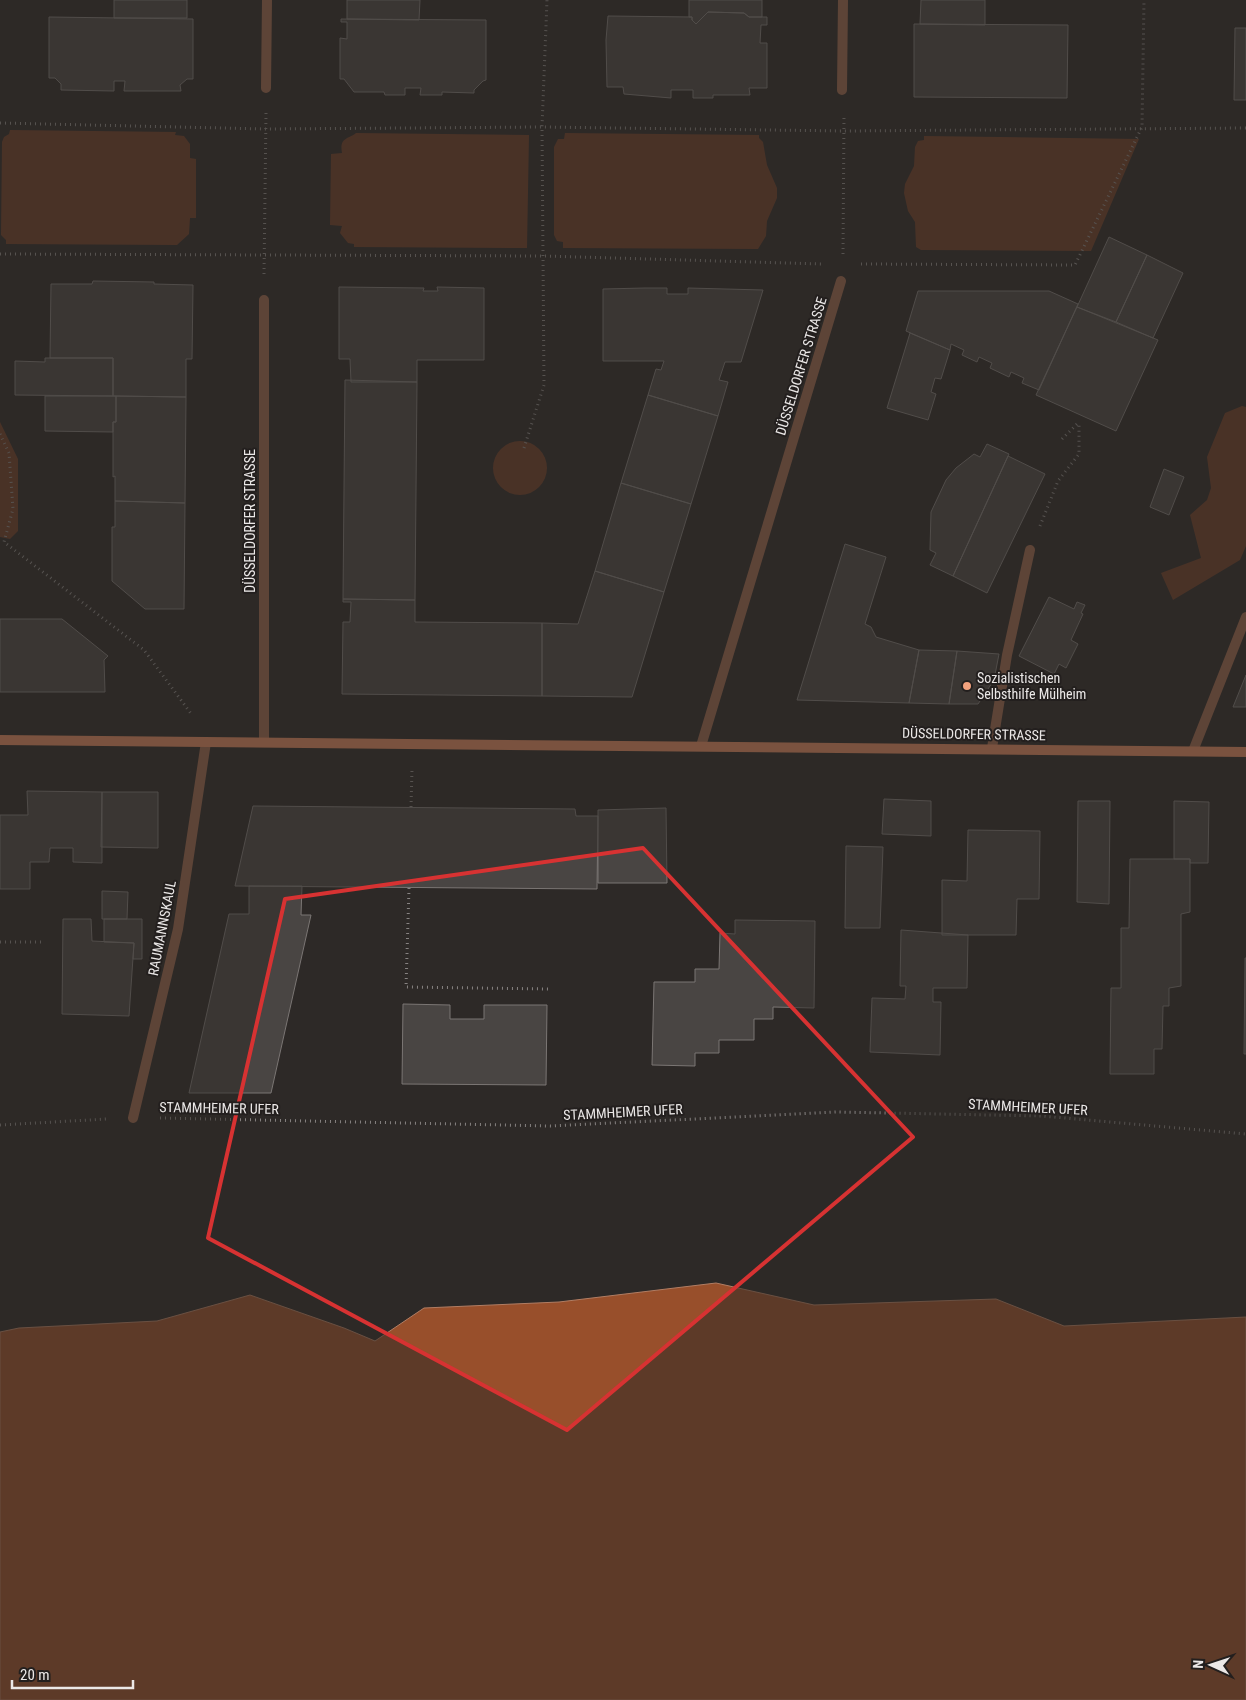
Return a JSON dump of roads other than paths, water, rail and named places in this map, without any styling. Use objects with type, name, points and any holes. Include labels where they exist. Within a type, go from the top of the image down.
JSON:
[{"type":"street","points":[[266,88],[267,0]]},
{"type":"street","points":[[842,90],[843,0]]},
{"type":"street","name":"DÜSSELDORFER STRASSE","points":[[701,746],[841,281]]},
{"type":"street","name":"DÜSSELDORFER STRASSE","points":[[264,300],[264,742]]},
{"type":"street","points":[[992,748],[1007,654],[1030,550]]},
{"type":"street","points":[[1193,751],[1246,616]]},
{"type":"street","name":"DÜSSELDORFER STRASSE","points":[[0,740],[992,748],[1246,752]]},
{"type":"street","name":"RAUMANNSKAUL","points":[[133,1118],[178,929],[206,742]]},
{"type":"place","name":"Sozialistischen Selbsthilfe Mülheim","points":[[967,686]]}]
